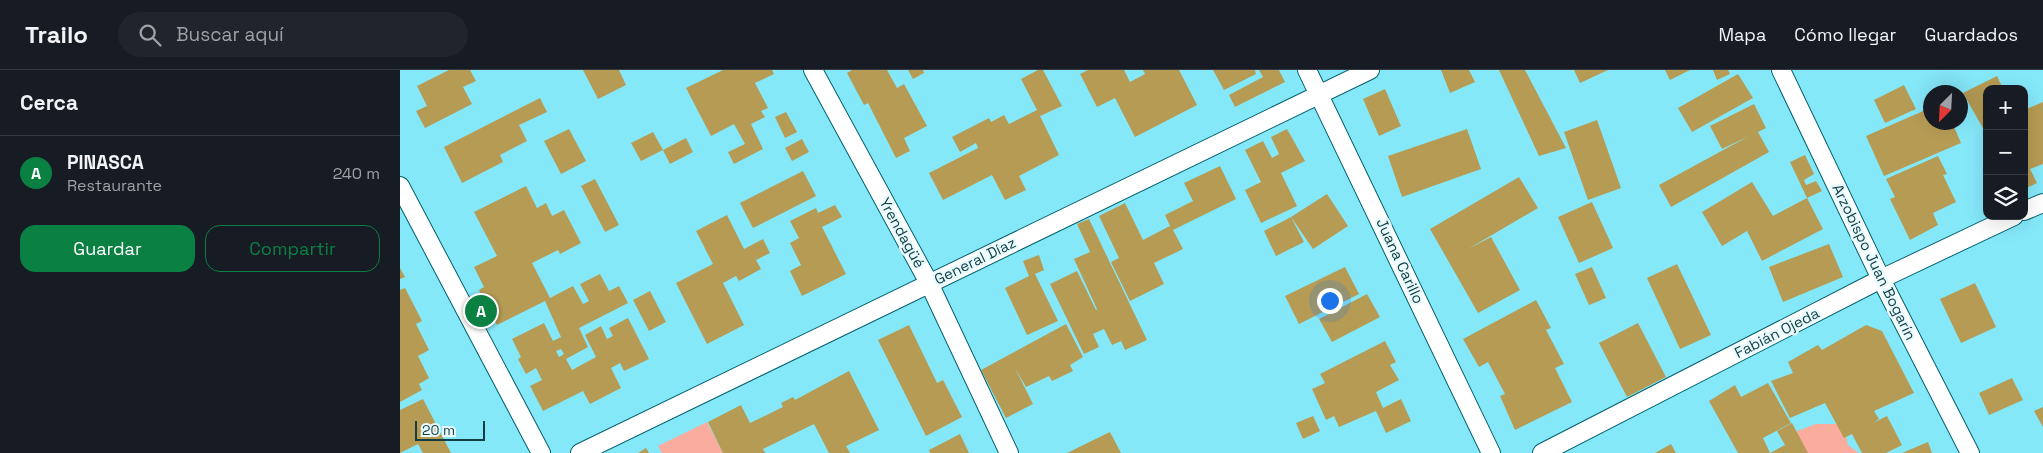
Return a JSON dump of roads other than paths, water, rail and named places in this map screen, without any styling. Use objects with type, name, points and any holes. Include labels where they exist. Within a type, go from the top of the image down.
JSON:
[{"type":"street","name":"Yrendagüé","points":[[813,70],[929,283],[1009,453]]},
{"type":"street","name":"Juana Carillo","points":[[1307,70],[1491,453]]},
{"type":"street","name":"General Díaz","points":[[580,453],[1370,70]]},
{"type":"street","name":"Arzobispo Juan Bogarín","points":[[1782,70],[1882,279],[1970,453]]},
{"type":"street","points":[[400,186],[541,453]]},
{"type":"street","points":[[2028,210],[2043,203]]},
{"type":"street","name":"Fabián Ojeda","points":[[1542,453],[1882,279],[2006,220]]},
{"type":"place","name":"PINASCA","points":[[481,311]]}]
